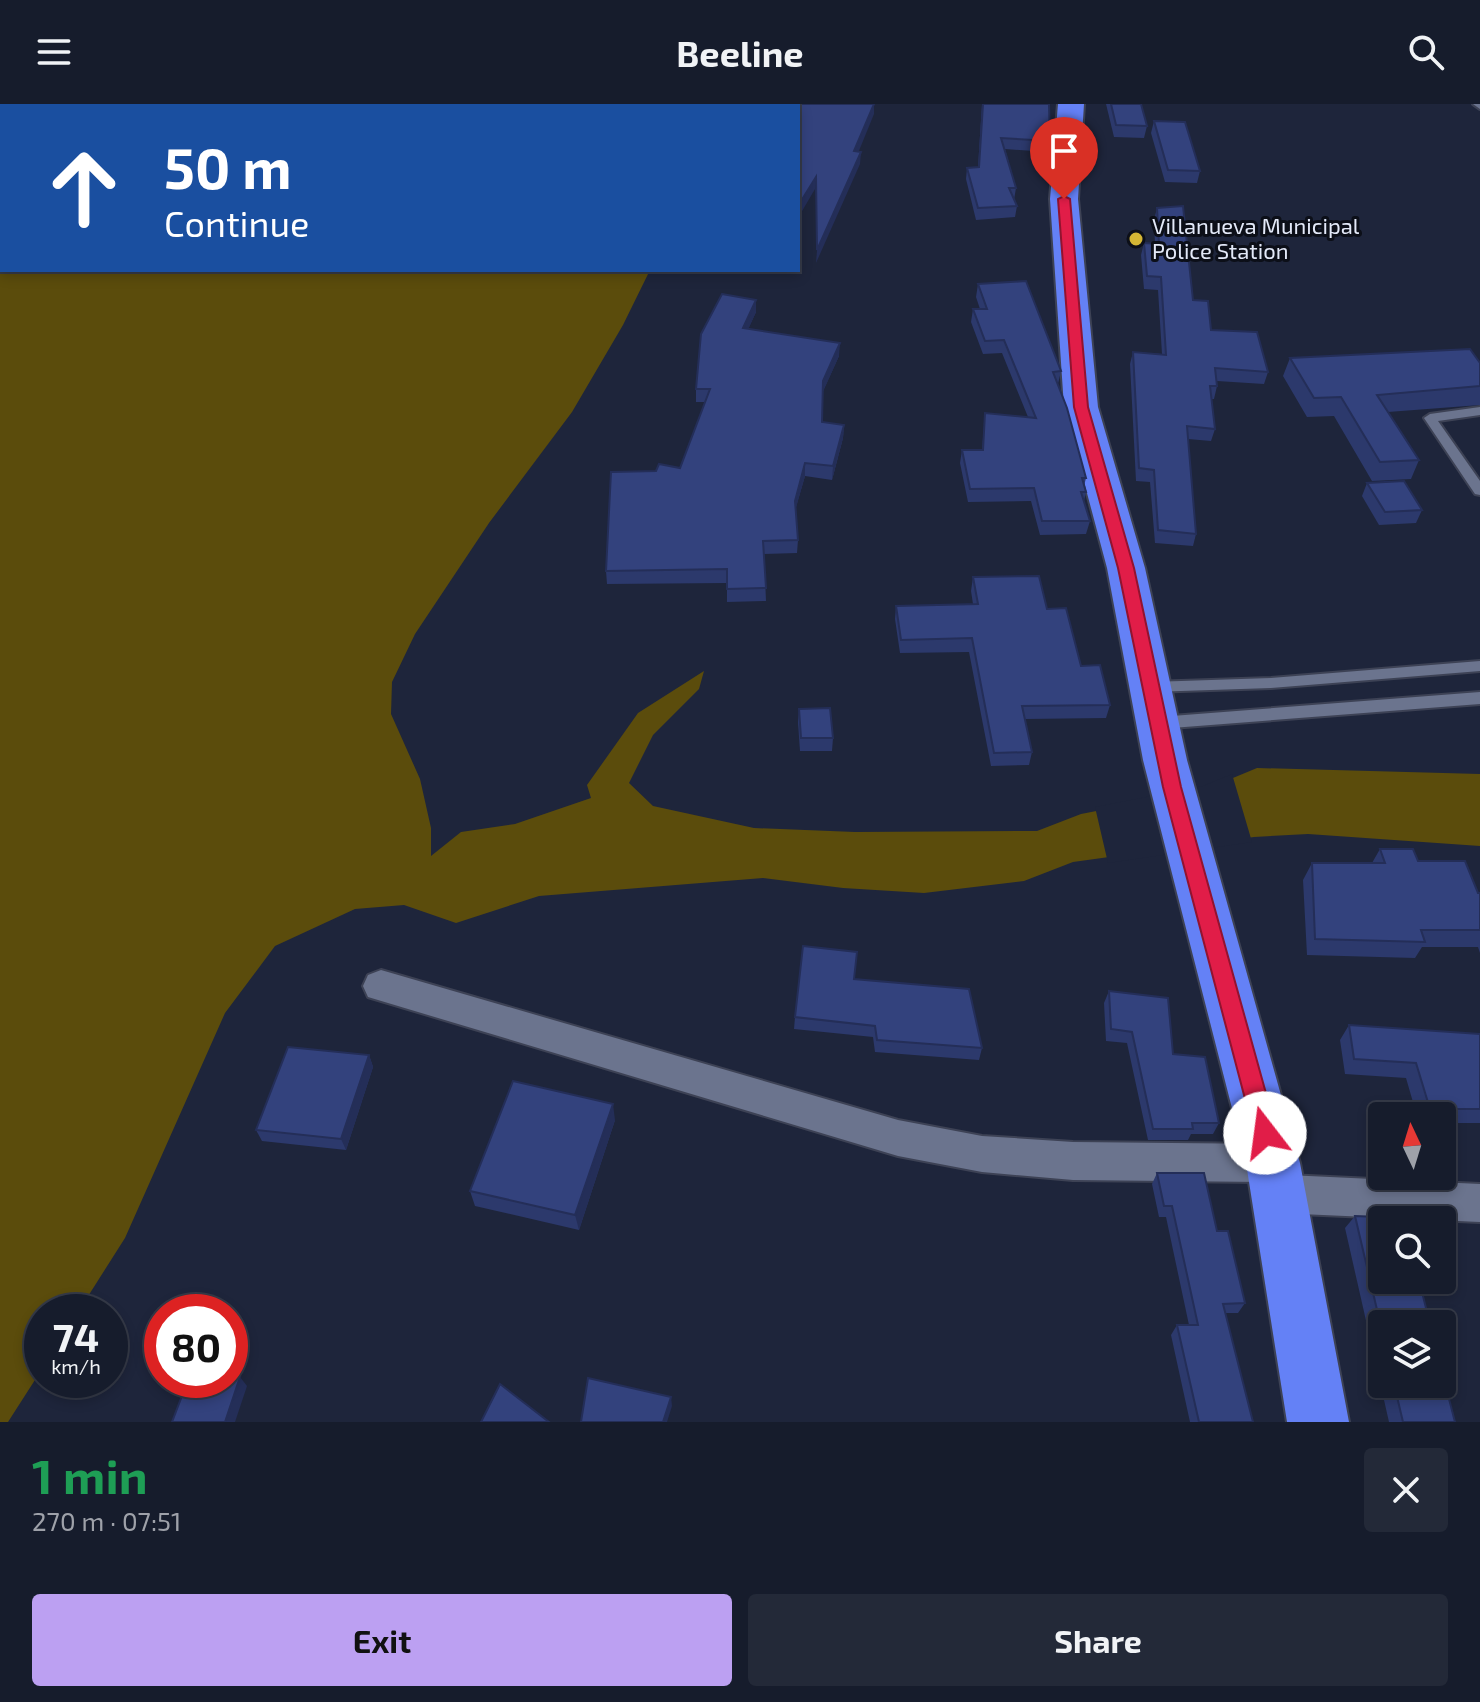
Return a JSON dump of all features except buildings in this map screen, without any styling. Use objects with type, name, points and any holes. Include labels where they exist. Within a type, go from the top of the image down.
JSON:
[{"type":"highway","points":[[1071,104],[1064,199],[1081,407],[1126,568],[1162,742],[1193,868],[1276,1178],[1318,1422]]},
{"type":"street","points":[[381,986],[926,1144],[982,1154],[1276,1178],[1480,1203]]},
{"type":"lane","points":[[1480,411],[1430,418],[1480,491]]},
{"type":"lane","points":[[1151,687],[1271,683],[1480,666]]},
{"type":"lane","points":[[1162,742],[1480,698]]},
{"type":"shaded area","points":[[0,272],[649,272],[623,325],[572,412],[489,523],[415,634],[392,682],[391,714],[420,779],[431,828],[431,856],[461,832],[515,824],[591,798],[587,785],[638,713],[704,671],[699,689],[653,735],[629,783],[653,806],[754,828],[855,832],[1037,831],[1081,814],[1204,790],[1257,768],[1480,774],[1480,846],[1308,834],[1254,837],[1073,862],[1024,881],[924,893],[843,888],[763,878],[539,896],[456,923],[404,905],[355,909],[275,946],[225,1013],[125,1238],[89,1294],[24,1294],[24,1397],[8,1422],[0,1422]]},
{"type":"pier","points":[[1232,774],[1252,842],[1108,863],[1095,807],[1203,786]]},
{"type":"place","name":"Villanueva Municipal Police Station","points":[[1136,239]]},
{"type":"route","points":[[1064,199],[1081,407],[1126,568],[1165,760],[1265,1133]]}]
